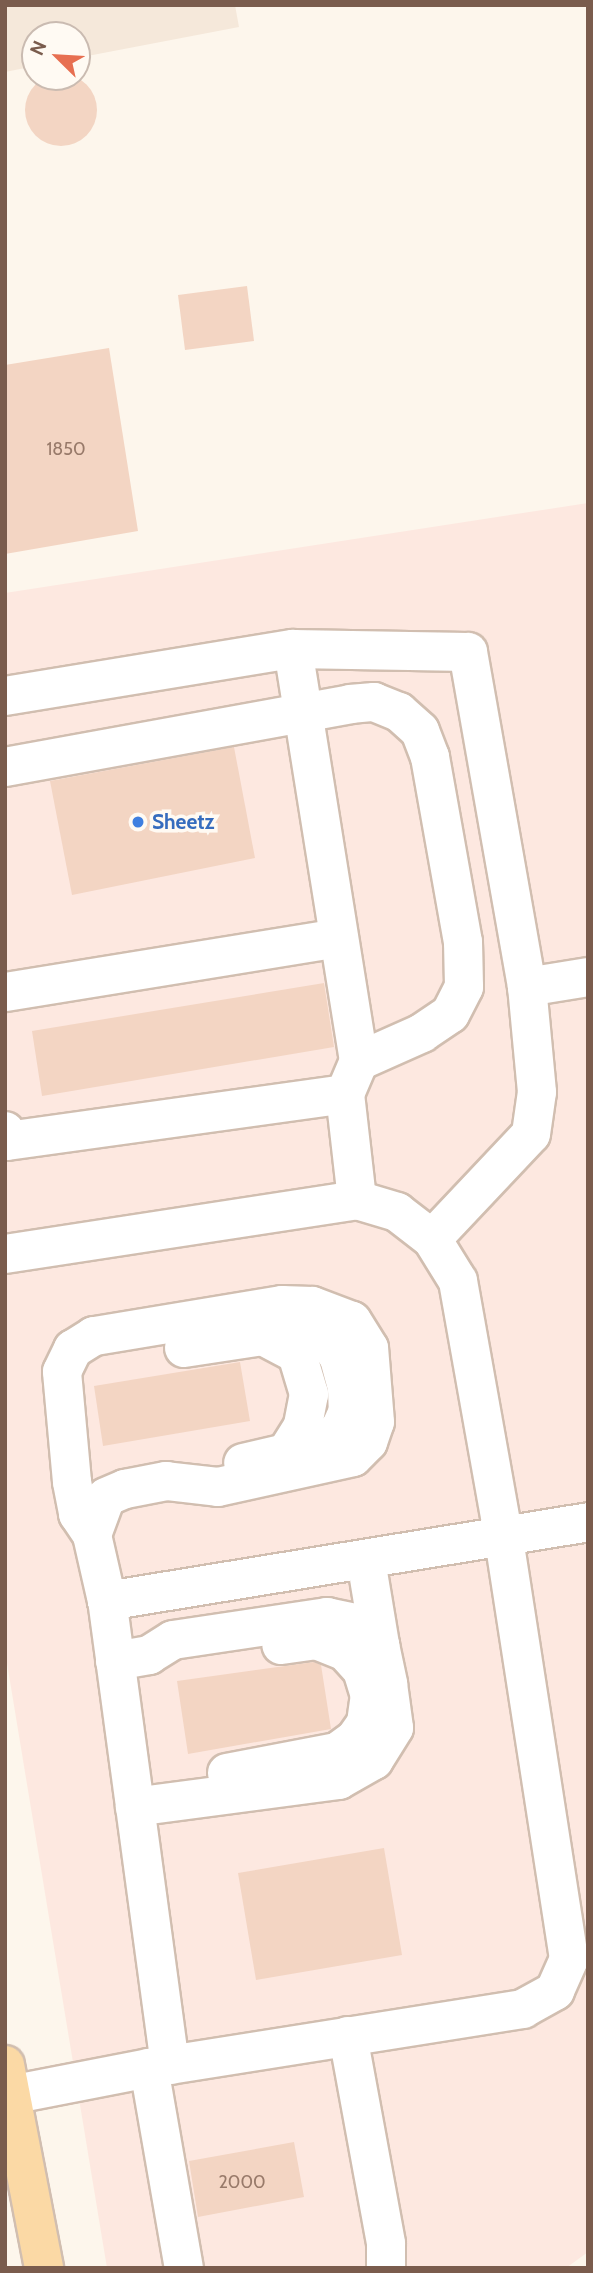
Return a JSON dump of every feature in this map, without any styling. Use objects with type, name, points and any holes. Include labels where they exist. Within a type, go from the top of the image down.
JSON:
[{"type":"main road","points":[[8,2080],[44,2268]]},
{"type":"lane","points":[[293,649],[339,938],[352,1077],[357,1200]]},
{"type":"lane","points":[[5,696],[293,649],[468,652],[527,987],[537,1091],[531,1133],[432,1239]]},
{"type":"lane","points":[[5,767],[374,702],[399,712],[420,731],[430,757],[463,942],[464,987],[450,1014],[352,1077],[7,1141],[5,1131]]},
{"type":"lane","points":[[5,992],[339,938]]},
{"type":"lane","points":[[527,987],[588,976]]},
{"type":"lane","points":[[5,1254],[357,1200],[397,1212],[432,1239],[458,1281],[504,1539],[568,1940],[565,1976],[541,2002],[523,2009],[159,2066],[8,2080]]},
{"type":"lane","points":[[166,1481],[218,1487],[353,1457],[368,1442],[375,1422],[369,1349],[352,1321],[312,1306],[282,1305],[94,1336],[73,1349],[62,1372],[78,1514],[92,1535],[107,1601],[132,1658],[135,1807],[159,2066],[184,2268]]},
{"type":"lane","points":[[64,1395],[79,1374],[103,1361],[263,1336],[297,1354],[309,1394],[303,1426],[286,1453],[106,1497],[92,1535]]},
{"type":"lane","points":[[107,1601],[504,1539],[588,1522]]},
{"type":"lane","points":[[135,1807],[340,1780],[374,1760],[394,1728],[366,1560]]},
{"type":"lane","points":[[132,1658],[173,1640],[327,1617],[359,1624],[380,1645]]},
{"type":"lane","points":[[132,1658],[172,1662],[317,1640],[346,1651],[362,1670],[370,1696],[366,1724],[355,1740],[337,1752],[231,1771],[188,1800]]},
{"type":"lane","points":[[348,2036],[386,2244],[386,2268]]},
{"type":"shaded area","points":[[5,5],[235,5],[239,27],[91,55],[91,21],[21,21],[21,69],[5,72]]},
{"type":"shaded area","points":[[588,503],[588,2252],[566,2268],[107,2268],[5,1651],[5,593]]},
{"type":"building","points":[[91,90],[96,103],[96,117],[87,136],[68,145],[54,145],[35,136],[26,117],[26,103],[30,91]]},
{"type":"building","points":[[247,286],[254,341],[185,350],[178,295]]},
{"type":"building","points":[[109,348],[138,531],[5,554],[5,365]]},
{"type":"building","points":[[234,747],[255,858],[72,895],[50,781]]},
{"type":"building","points":[[324,983],[334,1047],[42,1096],[32,1031]]},
{"type":"building","points":[[240,1362],[250,1421],[103,1446],[94,1386]]},
{"type":"building","points":[[314,1662],[321,1665],[331,1729],[188,1754],[177,1681]]},
{"type":"building","points":[[384,1848],[402,1955],[256,1980],[238,1873]]},
{"type":"building","points":[[294,2142],[304,2197],[198,2217],[189,2161]]},
{"type":"place","name":"Sheetz","points":[[138,822]]}]
